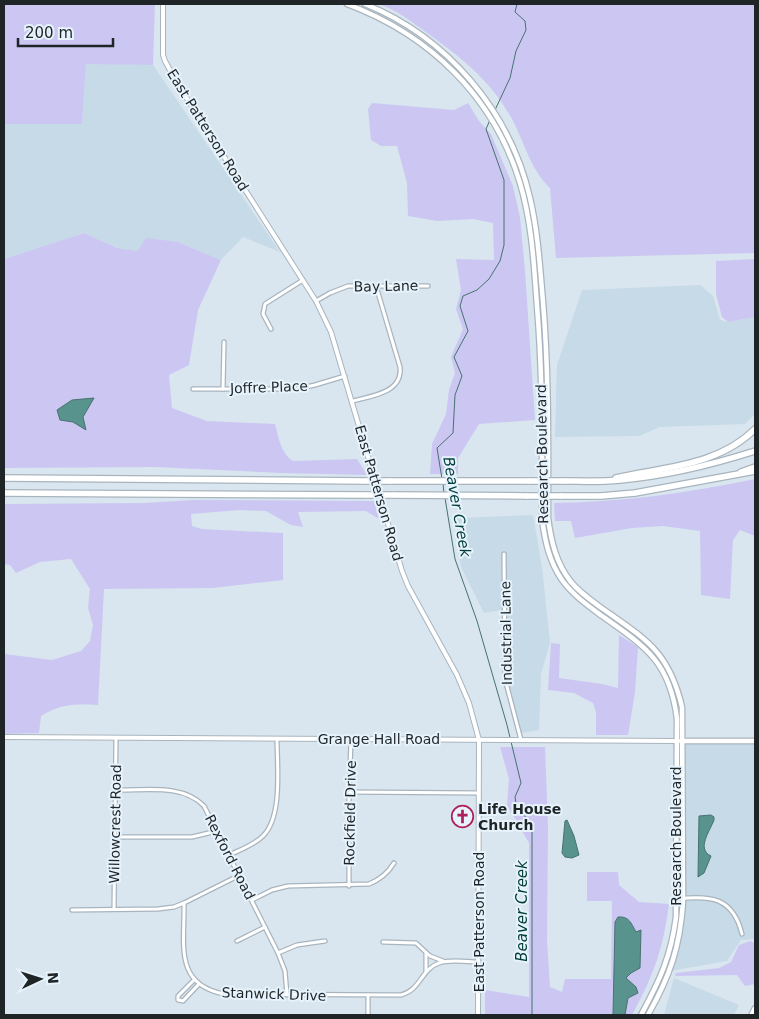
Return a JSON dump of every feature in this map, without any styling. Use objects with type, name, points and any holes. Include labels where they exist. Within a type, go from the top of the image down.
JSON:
[{"type":"highway","points":[[598,482],[706,459],[732,447],[755,429]]},
{"type":"highway","points":[[4,478],[598,482],[682,472],[755,451]]},
{"type":"highway","points":[[710,480],[755,467]]},
{"type":"highway","points":[[4,493],[601,496],[634,493],[755,472]]},
{"type":"highway","points":[[752,1015],[755,1009]]},
{"type":"main road","name":"Research Boulevard","points":[[347,4],[397,26],[419,41],[455,72],[482,105],[508,153],[519,182],[527,214],[534,266],[541,371],[542,519],[544,540],[557,571],[576,596],[639,642],[657,662],[666,676],[674,697],[680,741],[683,898],[681,930],[673,962],[663,988],[648,1015]]},
{"type":"main road","name":"Research Boulevard","points":[[365,4],[414,30],[447,56],[469,78],[500,122],[523,173],[535,225],[546,345],[548,518],[557,558],[572,583],[586,596],[644,638],[664,662],[675,682],[682,708],[675,926],[670,952],[660,981],[641,1015]]},
{"type":"main road","name":"Grange Hall Road","points":[[680,741],[755,741]]},
{"type":"street","name":"East Patterson Road","points":[[163,4],[162,48],[165,61],[177,83],[316,301],[331,332],[402,571],[417,603],[457,675],[468,703],[479,740],[478,1015]]},
{"type":"street","points":[[271,329],[264,314],[265,304],[303,280]]},
{"type":"street","points":[[353,401],[391,388],[398,382],[400,375],[400,367],[376,286]]},
{"type":"street","name":"Bay Lane","points":[[316,301],[344,287],[428,286]]},
{"type":"street","points":[[223,389],[224,342]]},
{"type":"street","name":"Joffre Place","points":[[193,389],[297,389],[315,386],[345,376]]},
{"type":"street","name":"Industrial Lane","points":[[504,554],[505,680],[521,740]]},
{"type":"street","name":"Grange Hall Road","points":[[4,738],[680,741]]},
{"type":"street","name":"Willowcrest Road","points":[[114,909],[116,738]]},
{"type":"street","points":[[229,856],[259,839],[267,832],[273,822],[277,801],[277,739]]},
{"type":"street","name":"Rockfield Drive","points":[[349,886],[351,739]]},
{"type":"street","name":"Rexford Road","points":[[115,790],[171,791],[188,794],[204,806],[278,953],[285,972],[287,995]]},
{"type":"street","points":[[349,792],[479,793]]},
{"type":"street","points":[[115,837],[192,837],[217,831]]},
{"type":"street","points":[[252,900],[272,890],[288,886],[364,885],[374,882],[388,872],[394,864]]},
{"type":"street","points":[[72,910],[158,909],[184,904],[240,876]]},
{"type":"street","points":[[677,899],[709,898],[724,903],[735,914],[742,934]]},
{"type":"street","points":[[184,904],[185,960],[198,985],[183,1001],[178,1000],[178,996],[194,980]]},
{"type":"street","points":[[237,941],[265,927]]},
{"type":"street","points":[[278,953],[300,944],[325,941]]},
{"type":"street","points":[[383,942],[416,943],[436,959],[445,962]]},
{"type":"street","points":[[426,952],[426,972]]},
{"type":"street","name":"Stanwick Drive","points":[[198,985],[224,994],[368,996],[404,994],[415,988],[426,972],[436,964],[445,962],[478,962]]},
{"type":"street","points":[[368,996],[368,1015]]},
{"type":"shaded area","points":[[4,4],[155,4],[153,65],[86,64],[82,124],[4,124]]},
{"type":"shaded area","points":[[379,4],[755,4],[755,253],[556,258],[550,188],[543,181],[533,164],[504,105],[475,71],[452,52],[415,24]]},
{"type":"shaded area","points":[[86,63],[153,65],[280,252],[243,237],[221,260],[178,242],[138,251],[117,248],[84,233],[4,259],[4,124],[82,124]]},
{"type":"shaded area","points":[[372,103],[454,110],[468,103],[479,121],[491,134],[513,186],[520,217],[535,420],[479,424],[458,458],[458,474],[430,474],[432,444],[446,414],[449,390],[455,373],[451,357],[463,329],[456,309],[461,290],[456,259],[494,260],[493,223],[473,219],[437,221],[408,216],[407,183],[397,146],[381,146],[371,140],[368,109]]},
{"type":"shaded area","points":[[84,233],[117,248],[138,251],[146,238],[178,242],[221,260],[198,310],[189,365],[169,375],[172,408],[207,421],[275,424],[283,449],[293,461],[357,459],[367,475],[155,467],[4,468],[4,259]]},
{"type":"shaded area","points":[[755,259],[755,317],[728,322],[722,317],[716,294],[716,261]]},
{"type":"shaded area","points":[[700,285],[713,296],[720,320],[728,322],[755,317],[755,414],[745,424],[660,427],[639,436],[555,437],[557,365],[582,290]]},
{"type":"shaded area","points":[[94,398],[83,417],[86,430],[73,422],[60,420],[57,410],[72,400]]},
{"type":"shaded area","points":[[755,479],[755,536],[740,530],[733,540],[730,599],[701,595],[700,531],[663,526],[632,528],[575,538],[571,521],[555,521],[554,503],[605,501],[655,496]]},
{"type":"shaded area","points":[[194,500],[374,501],[379,519],[366,511],[298,512],[303,527],[291,525],[266,511],[239,510],[191,514],[192,526],[202,529],[283,533],[283,580],[213,588],[104,589],[98,705],[68,705],[48,712],[41,716],[39,733],[4,734],[4,654],[52,660],[81,651],[90,641],[93,625],[88,608],[90,589],[71,559],[40,562],[16,573],[10,565],[4,564],[4,504],[144,503]]},
{"type":"shaded area","points":[[533,515],[542,567],[550,643],[541,674],[539,730],[517,734],[503,682],[502,610],[484,613],[461,567],[458,552],[457,518]]},
{"type":"shaded area","points":[[619,635],[638,647],[635,692],[628,735],[596,735],[596,712],[593,703],[574,693],[548,690],[551,643],[560,644],[559,678],[618,688]]},
{"type":"shaded area","points":[[682,741],[755,741],[755,939],[741,940],[727,961],[670,971],[681,930]]},
{"type":"shaded area","points":[[500,747],[545,747],[548,826],[547,941],[550,987],[562,992],[565,979],[611,979],[612,901],[587,901],[587,872],[618,872],[619,885],[639,902],[669,904],[664,935],[656,961],[632,1015],[485,1015],[485,990],[529,997],[529,843],[507,805],[509,779]]},
{"type":"shaded area","points":[[711,815],[714,817],[714,820],[704,844],[707,853],[711,856],[704,873],[698,877],[699,816]]},
{"type":"shaded area","points":[[567,820],[579,855],[572,858],[565,857],[562,853],[565,821]]},
{"type":"shaded area","points":[[618,917],[627,919],[636,932],[641,930],[640,968],[626,978],[636,987],[638,993],[628,998],[625,1015],[613,1015],[615,922]]},
{"type":"shaded area","points":[[750,941],[755,943],[755,984],[745,986],[737,975],[675,976],[676,973],[719,968],[731,962],[739,945]]},
{"type":"shaded area","points":[[674,978],[739,1005],[734,1015],[664,1015]]},
{"type":"waterway","name":"Beaver Creek","points":[[495,110],[510,78],[516,51],[526,30],[525,21],[515,12],[517,4]]},
{"type":"waterway","name":"Beaver Creek","points":[[442,479],[437,448],[453,433],[455,395],[462,376],[454,357],[468,331],[460,306],[463,296],[477,290],[489,279],[500,261],[504,245],[504,180],[486,129],[490,120]]},
{"type":"waterway","name":"Beaver Creek","points":[[443,483],[444,494]]},
{"type":"waterway","name":"Beaver Creek","points":[[445,498],[455,559],[477,621],[507,725],[521,783],[515,797],[517,809],[532,823],[532,1015]]},
{"type":"place","name":"Life House Church","points":[[462,817]]}]
